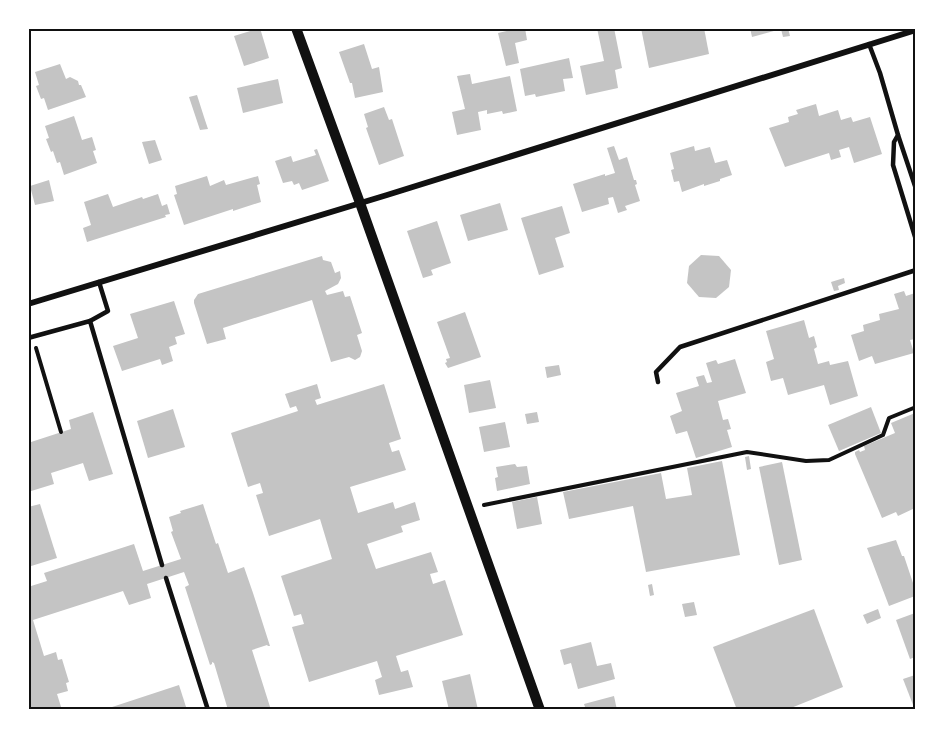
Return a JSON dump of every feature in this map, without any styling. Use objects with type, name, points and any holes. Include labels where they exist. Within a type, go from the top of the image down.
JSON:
[{"type":"street","points":[[296,28],[540,710]]},
{"type":"street","points":[[28,304],[915,30]]},
{"type":"lane","points":[[869,44],[915,189]]},
{"type":"lane","points":[[898,135],[894,142],[893,165],[915,240]]},
{"type":"lane","points":[[658,382],[656,372],[680,346],[915,270]]},
{"type":"lane","points":[[31,337],[90,321],[108,311],[99,282]]},
{"type":"lane","points":[[90,321],[162,565]]},
{"type":"lane","points":[[166,578],[208,710]]},
{"type":"path","points":[[31,337],[61,432]]},
{"type":"path","points":[[483,505],[747,452],[806,461],[828,460],[883,435],[889,418],[915,407]]},
{"type":"building","points":[[260,28],[269,58],[244,66],[234,36]]},
{"type":"building","points":[[525,28],[527,40],[515,43],[519,63],[506,66],[498,33]]},
{"type":"building","points":[[597,28],[614,28],[622,68],[615,70],[618,88],[586,95],[580,66],[604,61]]},
{"type":"building","points":[[641,28],[704,28],[709,54],[649,68]]},
{"type":"building","points":[[750,28],[788,28],[790,36],[783,37],[781,29],[752,37]]},
{"type":"building","points":[[364,44],[372,69],[379,67],[383,92],[355,98],[352,83],[350,83],[339,52]]},
{"type":"building","points":[[569,58],[573,78],[563,79],[565,91],[536,97],[535,94],[525,96],[520,69]]},
{"type":"building","points":[[60,64],[66,79],[70,77],[78,81],[86,97],[48,110],[36,86],[39,85],[35,72]]},
{"type":"building","points":[[470,74],[472,84],[510,76],[517,111],[503,114],[502,111],[487,114],[487,110],[478,112],[481,130],[457,135],[452,112],[465,109],[457,76]]},
{"type":"building","points":[[278,79],[283,103],[243,113],[237,88]]},
{"type":"building","points":[[197,95],[208,129],[200,130],[189,97]]},
{"type":"building","points":[[816,104],[819,116],[838,110],[841,120],[851,117],[853,122],[870,117],[882,154],[854,163],[849,147],[839,150],[841,157],[831,160],[829,153],[785,167],[769,128],[789,122],[788,117],[798,114],[796,110]]},
{"type":"building","points":[[384,107],[389,120],[392,119],[404,156],[379,165],[366,128],[368,127],[364,114]]},
{"type":"building","points":[[74,116],[82,140],[92,137],[97,163],[64,175],[60,162],[57,163],[53,151],[51,152],[46,139],[49,138],[45,126]]},
{"type":"building","points":[[155,140],[162,160],[149,164],[142,142]]},
{"type":"building","points":[[614,146],[619,160],[627,157],[634,180],[636,180],[635,185],[640,201],[625,206],[627,210],[618,213],[613,197],[608,198],[609,204],[582,212],[573,184],[615,173],[607,148]]},
{"type":"building","points":[[694,146],[695,151],[710,147],[715,163],[727,160],[732,175],[720,181],[682,192],[679,181],[674,182],[670,153]]},
{"type":"building","points":[[317,149],[329,181],[302,190],[299,183],[294,185],[292,181],[283,183],[275,161],[291,156],[293,162],[316,155],[314,150]]},
{"type":"building","points":[[207,176],[210,186],[224,180],[226,185],[258,176],[260,184],[257,185],[261,202],[184,225],[174,195],[177,194],[175,186]]},
{"type":"building","points":[[49,180],[54,201],[35,205],[30,186]]},
{"type":"building","points":[[108,194],[113,207],[158,194],[162,206],[167,204],[170,214],[87,242],[83,228],[91,225],[84,202]]},
{"type":"building","points":[[500,203],[508,230],[468,241],[460,215]]},
{"type":"building","points":[[562,206],[570,233],[555,238],[564,267],[539,275],[521,218]]},
{"type":"building","points":[[437,221],[451,263],[431,270],[433,275],[423,278],[407,231]]},
{"type":"building","points":[[701,255],[719,256],[731,270],[729,287],[716,298],[699,297],[687,283],[689,266]]},
{"type":"building","points":[[322,256],[323,260],[331,262],[335,273],[340,271],[341,278],[338,284],[325,291],[327,295],[343,291],[345,297],[350,296],[362,333],[357,335],[362,351],[360,357],[355,360],[349,357],[331,362],[312,300],[223,328],[226,339],[207,344],[194,303],[198,294]]},
{"type":"building","points":[[844,278],[845,283],[838,286],[839,290],[834,291],[831,282]]},
{"type":"building","points":[[904,291],[906,296],[915,293],[915,339],[910,340],[914,353],[875,364],[872,356],[859,361],[851,335],[864,331],[863,325],[880,320],[879,314],[899,309],[894,294]]},
{"type":"building","points":[[174,301],[185,334],[175,337],[177,344],[169,347],[173,361],[162,365],[160,359],[122,371],[113,346],[138,338],[130,314]]},
{"type":"building","points":[[465,312],[481,357],[448,368],[445,363],[446,359],[450,358],[437,322]]},
{"type":"building","points":[[804,320],[809,338],[814,336],[817,347],[814,349],[818,364],[829,361],[830,365],[848,361],[858,396],[830,405],[824,385],[788,395],[783,378],[771,381],[766,362],[774,359],[766,331]]},
{"type":"building","points":[[735,359],[746,393],[718,401],[723,420],[728,419],[731,429],[727,430],[732,447],[696,458],[687,431],[676,434],[670,416],[682,411],[676,393],[699,386],[696,377],[704,375],[707,383],[712,382],[706,363],[716,360],[718,364]]},
{"type":"building","points":[[559,365],[561,375],[547,378],[545,367]]},
{"type":"building","points":[[490,380],[496,408],[469,413],[464,385]]},
{"type":"building","points":[[317,384],[321,398],[315,400],[317,405],[384,384],[401,439],[389,443],[392,452],[399,450],[406,470],[350,487],[358,513],[393,502],[395,509],[415,502],[420,520],[401,526],[403,532],[367,544],[376,569],[431,552],[438,572],[430,574],[433,584],[445,580],[463,635],[396,656],[401,672],[408,670],[413,687],[379,695],[375,680],[382,677],[377,661],[309,682],[292,627],[304,624],[301,614],[294,616],[281,576],[332,559],[320,519],[269,536],[256,495],[263,493],[260,483],[248,487],[231,433],[298,411],[296,406],[290,408],[285,394]]},
{"type":"building","points":[[871,407],[881,433],[839,451],[828,425]]},
{"type":"building","points":[[173,409],[185,447],[148,458],[137,421]]},
{"type":"building","points":[[93,412],[113,474],[89,481],[83,463],[51,473],[54,484],[28,492],[28,443],[71,429],[69,420]]},
{"type":"building","points":[[537,412],[539,422],[527,424],[525,414]]},
{"type":"building","points":[[915,413],[915,508],[898,516],[896,512],[882,518],[855,452],[865,450],[864,446],[895,433],[891,423]]},
{"type":"building","points":[[505,422],[510,447],[484,452],[479,427]]},
{"type":"building","points":[[749,456],[751,469],[747,470],[745,457]]},
{"type":"building","points":[[722,461],[740,555],[646,572],[633,506],[569,519],[563,492],[661,473],[666,499],[692,495],[687,468]]},
{"type":"building","points":[[782,462],[802,560],[779,565],[759,467]]},
{"type":"building","points":[[515,464],[517,467],[527,466],[530,484],[497,491],[496,467]]},
{"type":"building","points":[[537,497],[542,524],[517,529],[512,502]]},
{"type":"building","points":[[40,504],[57,558],[28,567],[28,507]]},
{"type":"building","points":[[203,504],[228,573],[244,567],[253,593],[270,646],[252,650],[271,710],[228,710],[214,663],[210,665],[185,587],[189,585],[184,572],[147,584],[151,598],[129,605],[123,591],[33,620],[44,656],[56,652],[58,660],[62,659],[69,682],[66,683],[68,691],[57,694],[62,710],[30,710],[28,587],[47,581],[44,573],[134,544],[143,571],[181,559],[171,532],[173,531],[169,517]]},
{"type":"building","points":[[896,540],[904,556],[915,589],[915,596],[889,606],[867,548]]},
{"type":"building","points":[[652,584],[654,595],[650,596],[648,585]]},
{"type":"building","points":[[694,602],[697,615],[685,617],[682,604]]},
{"type":"building","points":[[814,609],[843,687],[786,710],[737,710],[713,647]]},
{"type":"building","points":[[878,609],[881,618],[867,624],[863,615]]},
{"type":"building","points":[[915,613],[915,657],[910,659],[896,620]]},
{"type":"building","points":[[591,642],[597,666],[611,663],[615,679],[578,689],[571,663],[564,665],[560,650]]},
{"type":"building","points":[[470,674],[478,710],[449,710],[442,681]]},
{"type":"building","points":[[915,675],[915,710],[903,679]]},
{"type":"building","points":[[179,685],[187,710],[106,710],[106,709]]},
{"type":"building","points":[[614,696],[617,710],[586,710],[584,704]]}]
